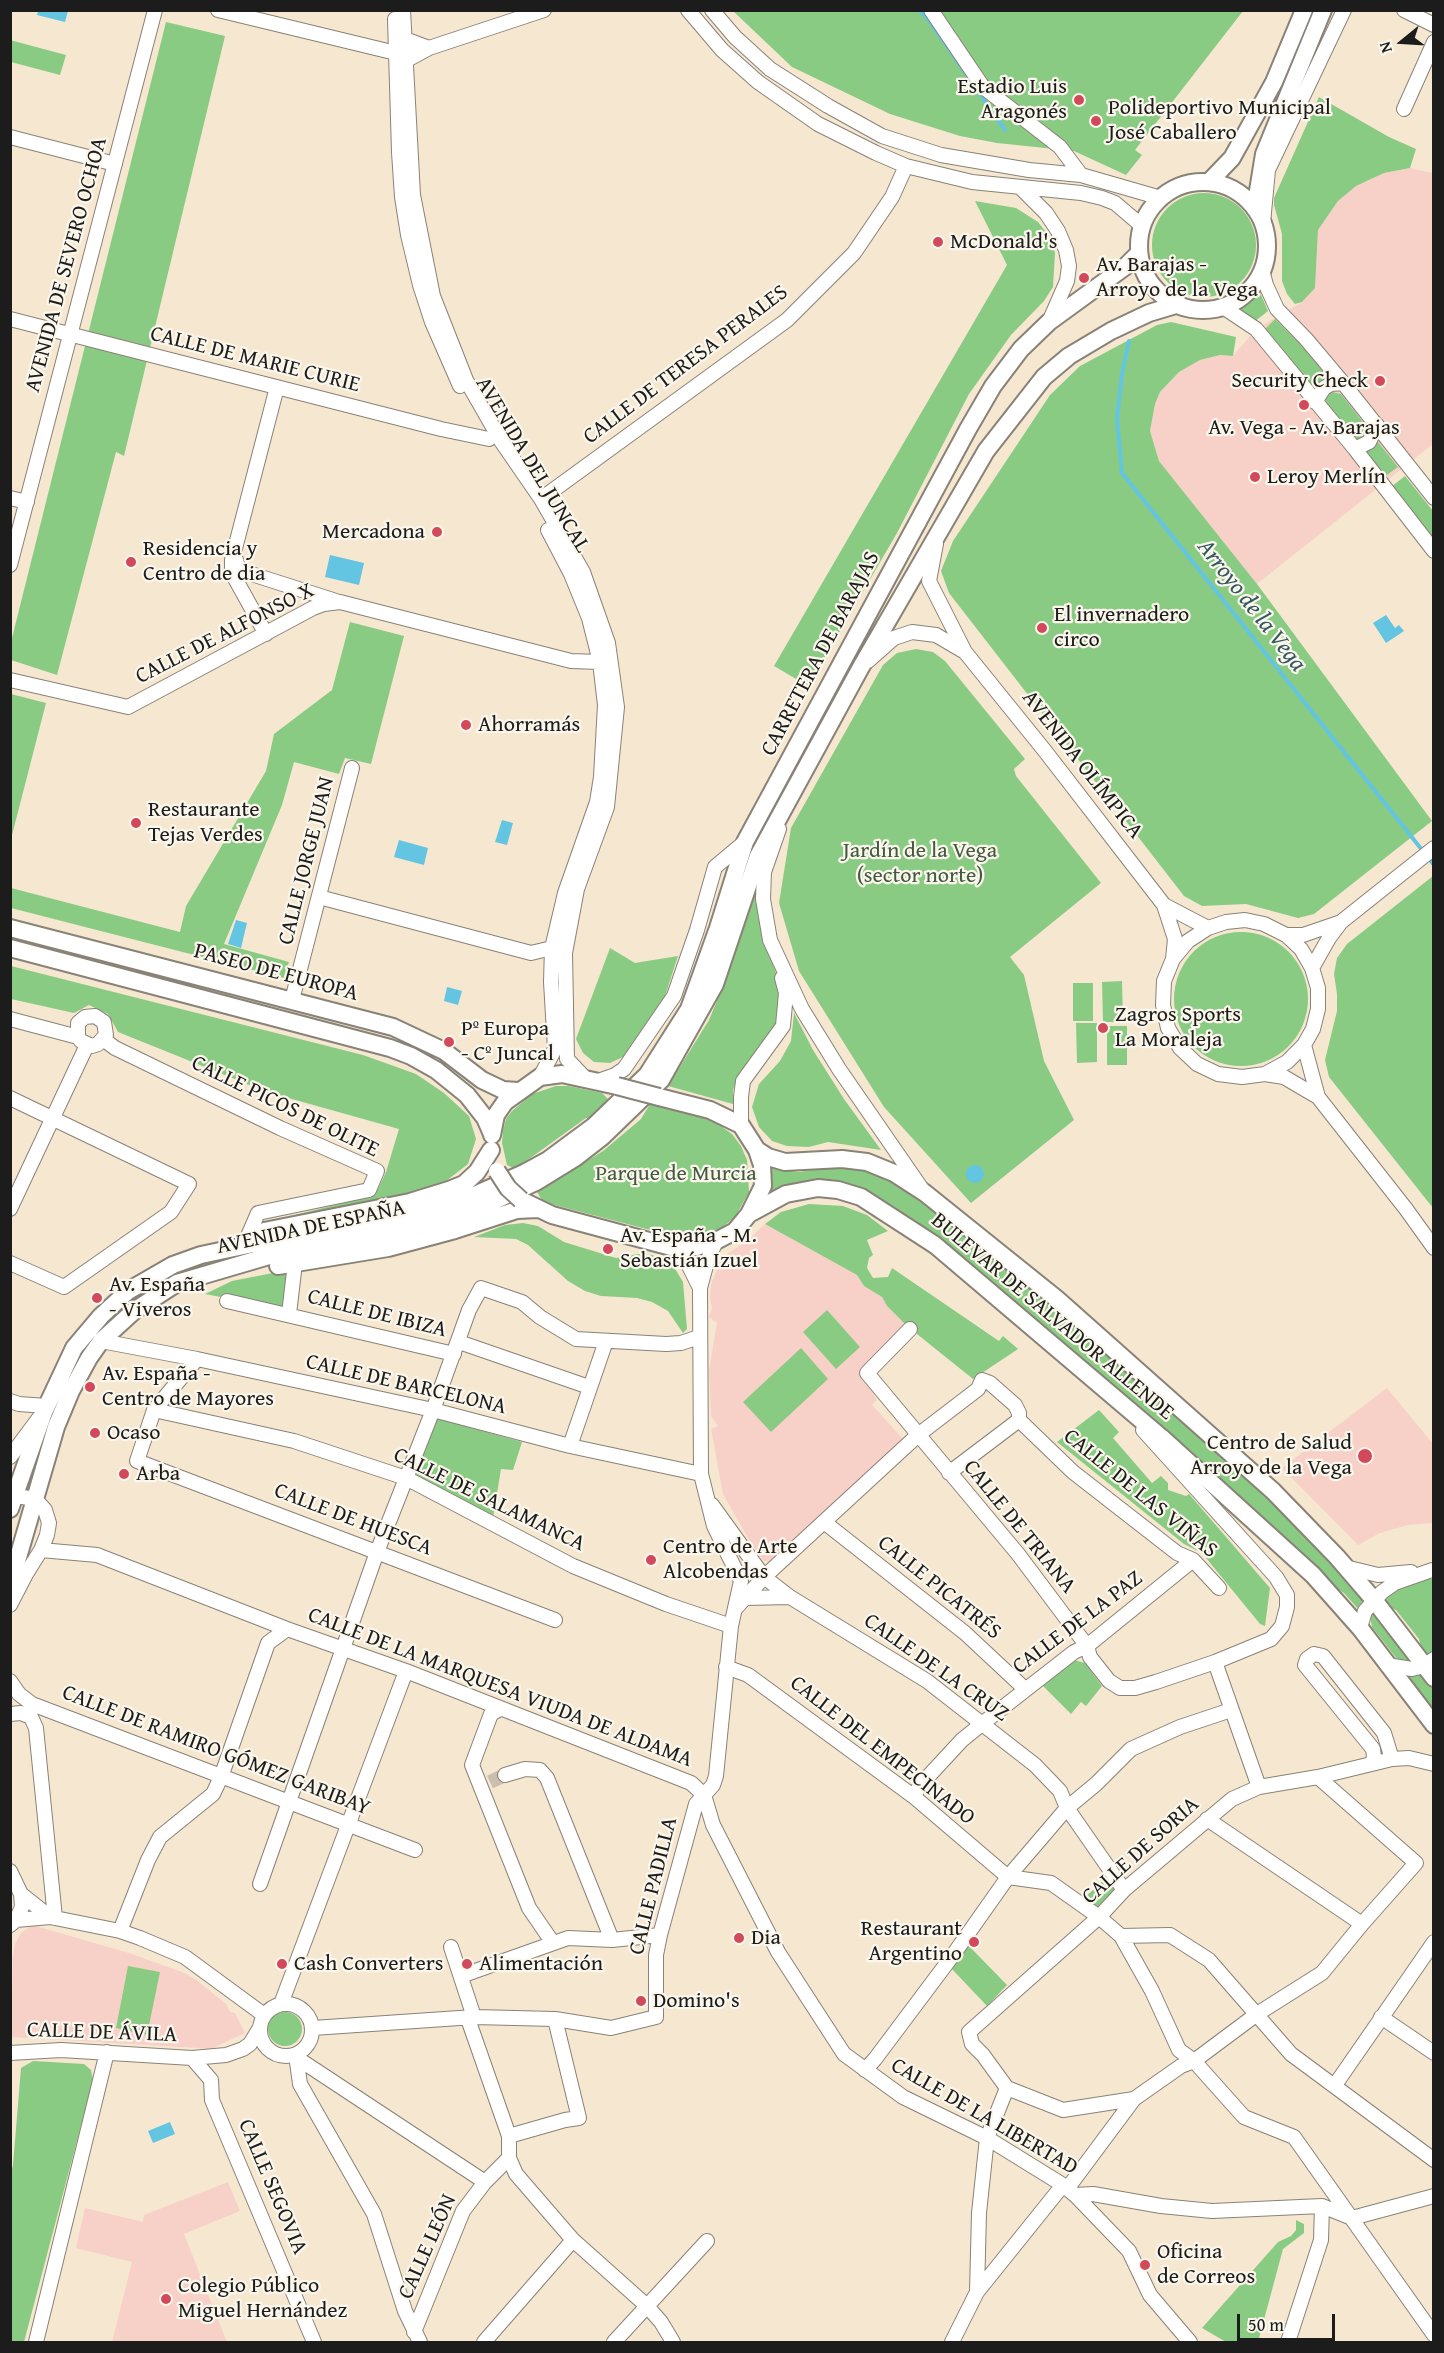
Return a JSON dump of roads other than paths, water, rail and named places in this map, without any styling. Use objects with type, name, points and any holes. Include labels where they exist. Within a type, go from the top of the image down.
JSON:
[{"type":"main road","points":[[1209,182],[1232,158],[1274,82],[1304,10]]},
{"type":"main road","points":[[1259,216],[1237,191],[1209,182],[1187,183],[1168,192],[1148,212],[1140,233],[1139,253],[1148,280],[1160,294],[1192,309],[1207,310],[1223,307],[1248,292],[1262,270],[1267,245],[1259,216],[1264,154],[1323,10]]},
{"type":"main road","name":"CARRETERA DE BARAJAS","points":[[655,1084],[688,1009],[718,928],[745,842],[993,386],[1014,358],[1049,322],[1126,266],[1139,253]]},
{"type":"main road","name":"CARRETERA DE BARAJAS","points":[[655,1084],[715,984],[758,856],[861,667],[986,451],[1044,377],[1069,356],[1149,313],[1179,304]]},
{"type":"main road","name":"PASEO DE EUROPA","points":[[10,928],[393,1027],[444,1051],[482,1080],[503,1090],[518,1091]]},
{"type":"main road","name":"PASEO DE EUROPA","points":[[10,948],[382,1046],[411,1056],[436,1070],[467,1095],[485,1118],[497,1171],[508,1188],[521,1200],[537,1209]]},
{"type":"main road","points":[[201,1255],[248,1236],[293,1224],[349,1216],[410,1203],[464,1184],[477,1172],[492,1142],[496,1115],[505,1102],[540,1077],[562,1074],[617,1086],[655,1084],[741,1125],[757,1150],[762,1165],[763,1186],[749,1214],[735,1231],[716,1241],[696,1246],[675,1248],[537,1209],[517,1210],[388,1248],[295,1263],[214,1272]]},
{"type":"main road","name":"AVENIDA DE ESPAÑA","points":[[12,1500],[45,1409],[74,1348],[112,1304],[146,1279],[173,1265],[201,1255],[268,1248],[393,1220],[460,1201],[524,1173],[568,1146],[655,1084]]},
{"type":"main road","name":"BULEVAR DE SALVADOR ALLENDE","points":[[757,1150],[768,1157],[785,1162],[842,1159],[867,1162],[894,1173],[925,1193],[1056,1299],[1273,1491],[1345,1567],[1430,1668]]},
{"type":"main road","name":"BULEVAR DE SALVADOR ALLENDE","points":[[749,1214],[786,1194],[818,1188],[838,1190],[861,1197],[894,1216],[935,1245],[1161,1437],[1313,1575],[1360,1628],[1434,1725]]},
{"type":"main road","name":"AVENIDA DE ESPAÑA","points":[[10,1585],[14,1555],[35,1499],[56,1426],[71,1391],[89,1358],[102,1341],[125,1318],[177,1283],[214,1272],[268,1248]]},
{"type":"street","name":"AVENIDA DE SEVERO OCHOA","points":[[10,565],[155,10]]},
{"type":"street","points":[[218,10],[400,57],[544,10]]},
{"type":"street","name":"AVENIDA DEL JUNCAL","points":[[394,10],[413,195],[433,296],[466,380],[501,441],[541,499],[583,572],[608,643],[617,707],[607,807],[577,889],[565,953],[567,1059],[591,1079]]},
{"type":"street","points":[[400,57],[405,39],[403,10]]},
{"type":"street","points":[[688,10],[722,50],[758,82],[818,123],[906,166],[972,182],[1081,193],[1102,198],[1115,203],[1142,226]]},
{"type":"street","points":[[712,10],[735,37],[770,69],[828,106],[882,136],[941,155],[974,162],[1081,175],[1161,198]]},
{"type":"street","points":[[931,10],[983,87],[1060,147],[1081,175]]},
{"type":"street","points":[[1259,216],[1268,170],[1344,10]]},
{"type":"street","points":[[1404,10],[1434,25]]},
{"type":"street","points":[[405,39],[429,48]]},
{"type":"street","points":[[1404,108],[1434,42]]},
{"type":"street","name":"AVENIDA DEL JUNCAL","points":[[400,57],[402,198],[420,285],[448,361],[489,439],[537,510],[571,574],[589,618],[600,662],[605,705],[601,777],[597,802],[565,893],[552,948],[551,982],[555,1049],[540,1077]]},
{"type":"street","points":[[10,137],[115,164]]},
{"type":"street","name":"CALLE DE TERESA PERALES","points":[[541,499],[787,320],[854,253],[892,197],[906,166]]},
{"type":"street","points":[[1020,188],[1046,213],[1058,231],[1066,250],[1069,267],[1067,282],[1049,322]]},
{"type":"street","points":[[1262,270],[1277,309],[1343,383],[1434,498]]},
{"type":"street","points":[[1223,307],[1256,329],[1434,551]]},
{"type":"street","name":"CALLE DE MARIE CURIE","points":[[10,319],[441,429],[489,439]]},
{"type":"street","points":[[1315,402],[1324,388],[1331,384],[1343,383]]},
{"type":"street","points":[[266,634],[232,573],[232,560],[277,387]]},
{"type":"street","points":[[1354,449],[1369,442],[1377,424]]},
{"type":"street","points":[[10,498],[27,502]]},
{"type":"street","name":"AVENIDA OLÍMPICA","points":[[946,520],[934,548],[929,582],[965,652],[1164,905],[1175,939],[1173,959]]},
{"type":"street","points":[[236,546],[235,561],[239,570],[340,602]]},
{"type":"street","name":"CALLE DE ALFONSO X","points":[[10,680],[128,707],[324,604],[340,602],[571,661],[600,662]]},
{"type":"street","name":"AVENIDA OLÍMPICA","points":[[861,667],[894,638],[912,632],[936,635],[965,652]]},
{"type":"street","name":"CALLE JORGE JUAN","points":[[292,1000],[352,768]]},
{"type":"street","points":[[792,792],[764,872],[763,899],[770,940],[802,1009],[839,1069],[925,1193]]},
{"type":"street","points":[[591,1079],[615,1075],[624,1069],[674,996],[697,930],[715,867],[745,842]]},
{"type":"street","points":[[1312,968],[1341,922],[1434,848]]},
{"type":"street","points":[[319,897],[531,953],[552,948]]},
{"type":"street","name":"AVENIDA OLÍMPICA","points":[[1164,905],[1208,927]]},
{"type":"street","points":[[1265,1074],[1287,1062],[1304,1045],[1313,1029],[1318,1009],[1318,988],[1312,968],[1301,949],[1286,935],[1264,924],[1245,920],[1208,927],[1188,941],[1173,959],[1164,981],[1163,1005],[1168,1028],[1180,1048],[1197,1064],[1218,1074],[1242,1077],[1265,1074],[1284,1077],[1317,1097],[1434,1248]]},
{"type":"street","points":[[1286,935],[1303,935],[1341,922]]},
{"type":"street","points":[[741,1125],[743,1081],[783,1026],[786,993],[775,953]]},
{"type":"street","points":[[10,1019],[82,1041],[98,1044],[103,1039],[106,1029],[100,1018],[90,1015],[78,1023],[82,1041],[53,1120],[10,1209]]},
{"type":"street","name":"CALLE PICOS DE OLITE","points":[[103,1039],[116,1048],[280,1128],[377,1171],[369,1190],[258,1213],[248,1236]]},
{"type":"street","points":[[1304,1045],[1317,1097]]},
{"type":"street","points":[[10,1098],[189,1184],[171,1212],[64,1287],[10,1263]]},
{"type":"street","points":[[1406,1209],[1434,1238]]},
{"type":"street","points":[[700,1288],[716,1241]]},
{"type":"street","points":[[675,1248],[688,1264],[700,1288]]},
{"type":"street","name":"CALLE DE IBIZA","points":[[289,1314],[295,1263]]},
{"type":"street","points":[[260,1884],[377,1552],[434,1410],[469,1310],[481,1288],[522,1302],[540,1317],[576,1340],[666,1344],[681,1343],[699,1336]]},
{"type":"street","name":"CALLE PADILLA","points":[[555,2019],[611,2028],[656,2017],[656,1955],[660,1935],[693,1812],[696,1804],[713,1785],[716,1776],[731,1626],[741,1603],[741,1581],[714,1527],[701,1474],[700,1288]]},
{"type":"street","name":"CALLE DE IBIZA","points":[[227,1301],[457,1348],[589,1387]]},
{"type":"street","name":"CALLE DE TRIANA","points":[[910,1329],[867,1372],[1018,1554],[1087,1646],[1090,1657],[1110,1681],[1120,1688],[1135,1688],[1215,1662]]},
{"type":"street","name":"CALLE DE BARCELONA","points":[[102,1341],[434,1410],[570,1446],[701,1474]]},
{"type":"street","points":[[570,1446],[606,1341]]},
{"type":"street","points":[[154,1410],[197,1359]]},
{"type":"street","name":"CALLE DE LAS VIÑAS","points":[[918,1434],[978,1389],[982,1380],[990,1383],[1015,1405],[1019,1413],[1019,1420],[1073,1472],[1177,1553],[1193,1560],[1218,1588]]},
{"type":"street","points":[[1095,1381],[1176,1465],[1276,1577],[1287,1595],[1287,1607],[1282,1626],[1271,1639],[1215,1662],[1259,1787]]},
{"type":"street","points":[[10,1401],[45,1409],[10,1457]]},
{"type":"street","name":"CALLE DE HUESCA","points":[[154,1410],[136,1461],[555,1620]]},
{"type":"street","name":"CALLE DE SALAMANCA","points":[[154,1410],[294,1441],[406,1478],[573,1566],[666,1604],[731,1626]]},
{"type":"street","points":[[949,1473],[1019,1420]]},
{"type":"street","points":[[741,1603],[764,1577],[918,1434]]},
{"type":"street","name":"CALLE DE LA CRUZ","points":[[707,1498],[764,1577],[790,1597],[927,1681],[1035,1765],[1060,1791],[1067,1808],[1124,1890]]},
{"type":"street","points":[[10,1605],[41,1550],[49,1523],[45,1510],[35,1499],[12,1500]]},
{"type":"street","name":"CALLE PICATRÉS","points":[[824,1522],[965,1633],[1025,1689]]},
{"type":"street","name":"CALLE DE LA MARQUESA VIUDA DE ALDAMA","points":[[14,1555],[28,1557],[41,1550],[96,1556],[287,1629],[406,1671],[691,1783],[704,1795],[713,1825],[778,1952],[844,2054],[865,2070]]},
{"type":"street","name":"CALLE DE LA PAZ","points":[[913,1796],[962,1740],[982,1723],[1074,1652],[1087,1646],[1193,1560]]},
{"type":"street","points":[[1345,1567],[1378,1575],[1433,1570]]},
{"type":"street","points":[[1360,1628],[1365,1611],[1374,1600],[1395,1584],[1433,1570]]},
{"type":"street","points":[[741,1603],[790,1597]]},
{"type":"street","points":[[120,1931],[148,1860],[160,1838],[213,1794],[268,1643],[287,1629]]},
{"type":"street","points":[[1372,1763],[1373,1749],[1305,1665],[1307,1659],[1314,1654],[1323,1656],[1384,1733],[1392,1759]]},
{"type":"street","points":[[1387,1665],[1412,1669],[1430,1668]]},
{"type":"street","name":"CALLE DEL EMPECINADO","points":[[726,1667],[748,1675],[913,1796],[1008,1877]]},
{"type":"street","points":[[281,2004],[406,1671]]},
{"type":"street","name":"CALLE DE RAMIRO GÓMEZ GARIBAY","points":[[10,1681],[32,1704],[415,1850]]},
{"type":"street","points":[[34,1722],[48,1709]]},
{"type":"street","points":[[500,1709],[491,1714],[472,1765],[485,1784],[529,1908],[554,1943]]},
{"type":"street","points":[[865,2070],[876,2059],[946,1965],[1008,1877],[1067,1808],[1096,1784],[1131,1749],[1180,1727],[1231,1710]]},
{"type":"street","points":[[10,1714],[21,1713],[31,1717],[34,1722],[52,1917]]},
{"type":"street","name":"CALLE DE SORIA","points":[[1007,2088],[972,2044],[969,2032],[1099,1917],[1124,1890],[1232,1799],[1259,1787],[1318,1778],[1392,1759],[1409,1758],[1434,1764]]},
{"type":"street","points":[[505,1775],[525,1769],[540,1770],[547,1778],[612,1940]]},
{"type":"street","points":[[952,2343],[977,2292],[1069,2190],[1134,2099],[1181,2066],[1194,2061],[1257,2014],[1322,1973],[1416,1863],[1318,1778]]},
{"type":"street","points":[[1207,1819],[1362,1924]]},
{"type":"street","points":[[10,1871],[21,1894],[21,1907],[13,1923]]},
{"type":"street","points":[[1008,1877],[1051,1883],[1099,1917],[1121,1936],[1152,1991],[1179,2050],[1194,2061],[1244,2117],[1294,2137],[1434,2337],[1421,2343]]},
{"type":"street","points":[[21,1894],[52,1917]]},
{"type":"street","points":[[13,1923],[52,1917],[120,1931],[185,1957],[264,2015]]},
{"type":"street","points":[[461,1976],[568,1938],[612,1940],[660,1935]]},
{"type":"street","points":[[1121,1936],[1170,1935],[1209,1960],[1291,2054],[1433,2160]]},
{"type":"street","points":[[1335,2085],[1434,1942]]},
{"type":"street","points":[[451,1947],[509,2136],[509,2158],[516,2174],[573,2240],[662,2322],[673,2343]]},
{"type":"street","points":[[192,2058],[211,2080],[226,2055],[250,2044],[264,2015],[281,2004],[289,2004],[304,2011],[313,2028],[306,2046],[295,2056]]},
{"type":"street","points":[[1381,2017],[1434,2053]]},
{"type":"street","points":[[313,2028],[471,2018],[555,2019],[579,2118],[509,2136]]},
{"type":"street","points":[[259,2029],[264,2045],[270,2051],[278,2055],[295,2056],[485,2182]]},
{"type":"street","name":"CALLE DE ÁVILA","points":[[10,2053],[61,2050],[192,2058],[226,2055]]},
{"type":"street","points":[[36,2343],[107,2052]]},
{"type":"street","points":[[295,2056],[300,2084],[374,2214],[405,2311],[417,2337]]},
{"type":"street","name":"CALLE DE LA LIBERTAD","points":[[865,2070],[903,2097],[987,2138],[1069,2190],[1129,2252],[1150,2295],[1190,2343]]},
{"type":"street","name":"CALLE SEGOVIA","points":[[211,2080],[212,2100],[314,2343]]},
{"type":"street","points":[[977,2292],[979,2213],[987,2138],[1007,2088],[1063,2110],[1134,2099]]},
{"type":"street","name":"CALLE LEÓN","points":[[417,2337],[463,2211],[485,2182],[509,2158]]},
{"type":"street","points":[[1069,2190],[1161,2206],[1212,2211],[1322,2206],[1352,2218],[1434,2196]]},
{"type":"street","points":[[1288,2343],[1321,2240],[1322,2206]]},
{"type":"street","points":[[484,2343],[573,2240]]},
{"type":"street","points":[[614,2343],[707,2241]]},
{"type":"water","points":[[38,10],[68,11],[65,22],[37,15]]},
{"type":"water","points":[[330,555],[364,563],[359,585],[325,577]]},
{"type":"water","points":[[1386,615],[1395,628],[1399,625],[1404,631],[1386,643],[1373,623]]},
{"type":"water","points":[[502,820],[513,823],[507,845],[495,842]]},
{"type":"water","points":[[399,840],[428,848],[424,865],[394,857]]},
{"type":"water","points":[[236,920],[247,923],[241,948],[228,944]]},
{"type":"water","points":[[447,987],[462,991],[458,1005],[444,1001]]},
{"type":"water","points":[[971,1165],[979,1165],[984,1170],[982,1181],[971,1183],[966,1178],[966,1170]]},
{"type":"water","points":[[170,2122],[175,2134],[153,2143],[148,2131]]},
{"type":"waterway","name":"Arroyo de la Vega","points":[[919,10],[928,19],[1005,130]]},
{"type":"waterway","name":"Arroyo de la Vega","points":[[1129,341],[1122,374],[1117,419],[1122,473],[1434,865]]},
{"type":"tunnel","points":[[490,1782],[505,1775]]},
{"type":"place","name":"Estadio Luis Aragonés","points":[[1079,100]]},
{"type":"place","name":"Polideportivo Municipal José Caballero","points":[[1096,121]]},
{"type":"place","name":"McDonald's","points":[[938,242]]},
{"type":"place","name":"Av. Barajas - Arroyo de la Vega","points":[[1084,278]]},
{"type":"place","name":"Security Check","points":[[1380,381]]},
{"type":"place","name":"Av. Vega - Av. Barajas","points":[[1304,405]]},
{"type":"place","name":"Leroy Merlín","points":[[1255,477]]},
{"type":"place","name":"Mercadona","points":[[437,532]]},
{"type":"place","name":"Residencia y Centro de dia","points":[[131,562]]},
{"type":"place","name":"El invernadero circo","points":[[1042,628]]},
{"type":"place","name":"Ahorramás","points":[[466,725]]},
{"type":"place","name":"Restaurante Tejas Verdes","points":[[136,823]]},
{"type":"place","name":"Zagros Sports La Moraleja","points":[[1103,1028]]},
{"type":"place","name":"Pº Europa - Cº Juncal","points":[[449,1042]]},
{"type":"place","name":"Av. España - M. Sebastián Izuel","points":[[608,1249]]},
{"type":"place","name":"Av. España - Viveros","points":[[97,1298]]},
{"type":"place","name":"Av. España - Centro de Mayores","points":[[90,1387]]},
{"type":"place","name":"Ocaso","points":[[95,1433]]},
{"type":"place","name":"Centro de Salud Arroyo de la Vega","points":[[1365,1456]]},
{"type":"place","name":"Arba","points":[[124,1474]]},
{"type":"place","name":"Centro de Arte Alcobendas","points":[[651,1560]]},
{"type":"place","name":"Dia","points":[[739,1938]]},
{"type":"place","name":"Restaurant Argentino","points":[[974,1942]]},
{"type":"place","name":"Cash Converters","points":[[282,1964]]},
{"type":"place","name":"Alimentación","points":[[467,1964]]},
{"type":"place","name":"Domino's","points":[[641,2001]]},
{"type":"place","name":"Oficina de Correos","points":[[1145,2265]]},
{"type":"place","name":"Colegio Público Miguel Hernández","points":[[166,2299]]},
{"type":"park label","name":"Jardín de la Vega (sector norte)","points":[[920,864]]},
{"type":"park label","name":"Parque de Murcia","points":[[676,1174]]}]
